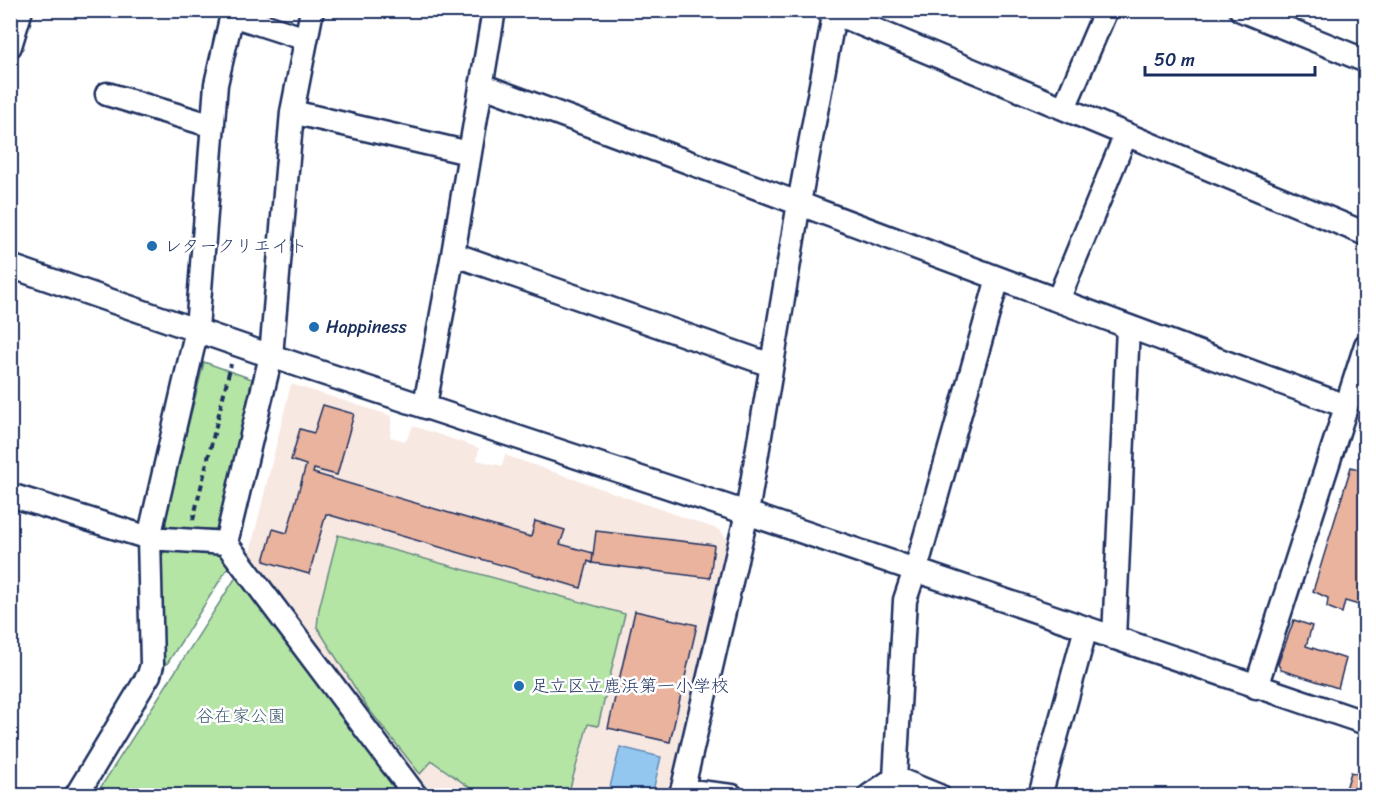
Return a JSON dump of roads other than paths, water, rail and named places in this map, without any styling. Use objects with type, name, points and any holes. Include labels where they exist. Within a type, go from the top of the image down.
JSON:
[{"type":"street","points":[[10,46],[21,10]]},
{"type":"street","points":[[226,543],[271,356],[292,112],[312,10]]},
{"type":"street","points":[[425,405],[494,10]]},
{"type":"street","points":[[1064,108],[1106,10]]},
{"type":"street","points":[[1240,10],[1365,61]]},
{"type":"street","points":[[732,795],[682,793],[747,513],[832,11],[1365,234]]},
{"type":"street","points":[[76,795],[149,675],[152,664],[149,538],[196,329],[216,84],[230,12],[306,39]]},
{"type":"street","points":[[481,85],[1346,406]]},
{"type":"street","points":[[106,94],[213,126]]},
{"type":"street","points":[[292,112],[469,153]]},
{"type":"street","points":[[1058,300],[1126,134]]},
{"type":"street","points":[[453,254],[771,364]]},
{"type":"street","points":[[10,266],[271,356],[747,513],[1365,723]]},
{"type":"street","points":[[895,778],[905,600],[998,278]]},
{"type":"street","points":[[1114,638],[1128,327]]},
{"type":"street","points":[[1257,687],[1365,345]]},
{"type":"street","points":[[10,495],[149,538],[226,543],[416,795]]},
{"type":"street","points":[[1040,795],[1086,628]]},
{"type":"street","points":[[895,778],[936,795]]},
{"type":"street","points":[[869,795],[895,778]]},
{"type":"water","points":[[620,747],[661,757],[652,795],[608,795]]},
{"type":"place","name":"レタークリエイト","points":[[152,246]]},
{"type":"place","name":"Happiness","points":[[314,327]]},
{"type":"place","name":"足立区立鹿浜第一小学校","points":[[519,686]]},
{"type":"park label","name":"谷在家公園","points":[[241,716]]}]
